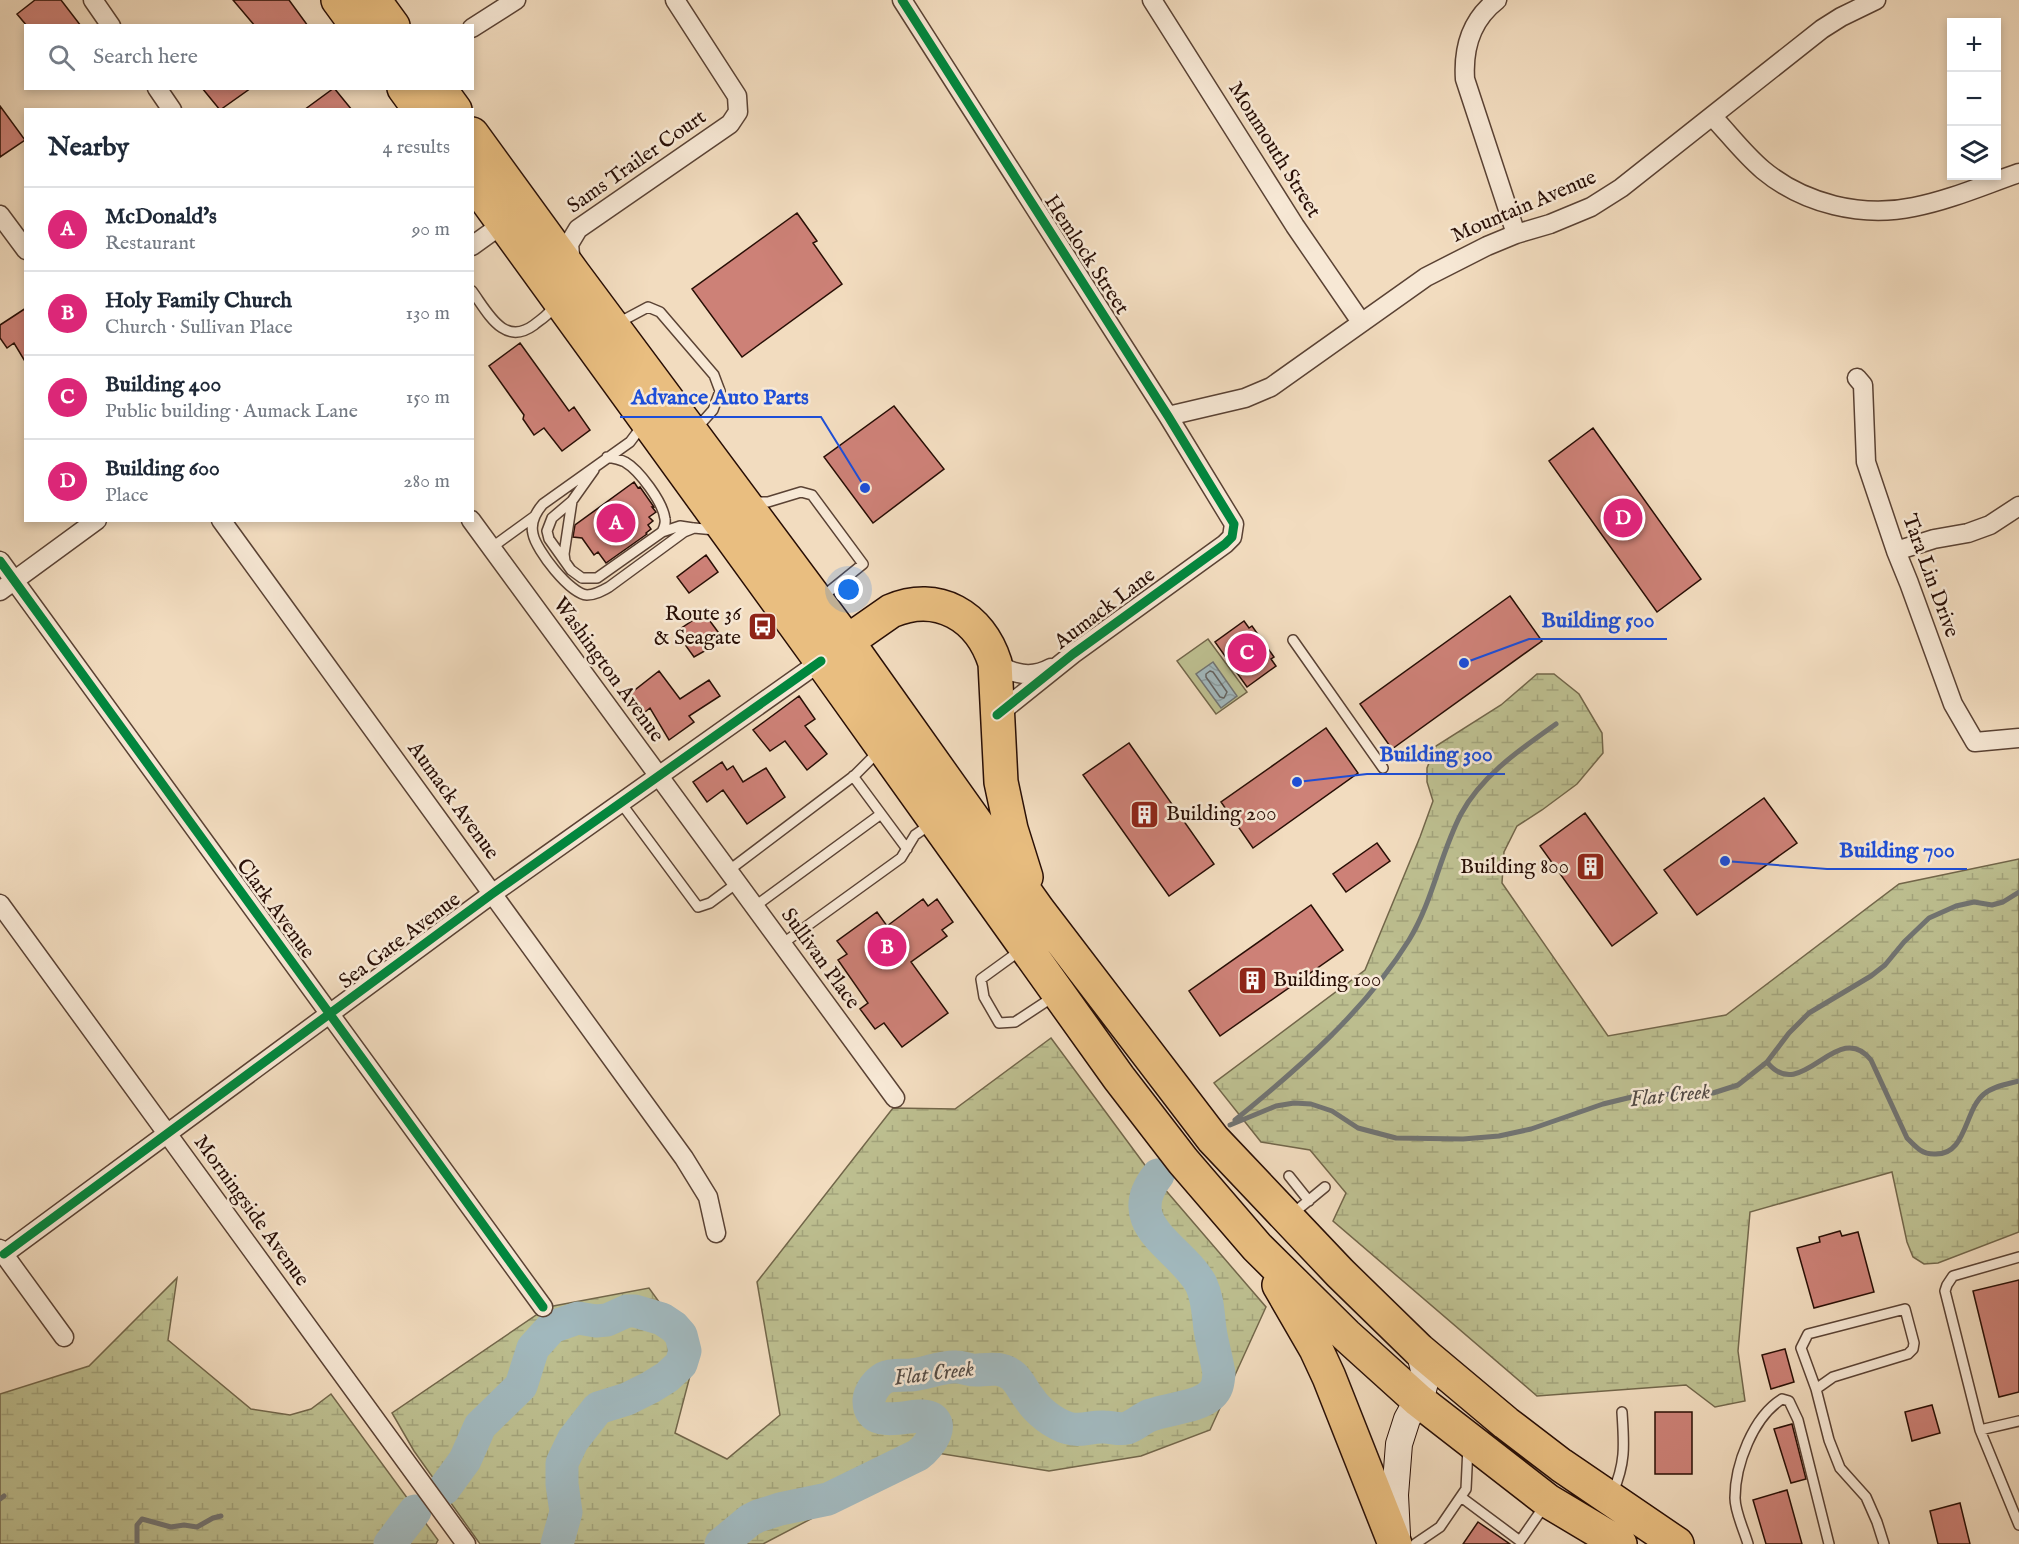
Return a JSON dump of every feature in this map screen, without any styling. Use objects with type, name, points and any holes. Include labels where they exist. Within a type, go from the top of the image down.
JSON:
[{"type":"highway","points":[[338,0],[356,24]]},
{"type":"highway","points":[[374,0],[392,24]]},
{"type":"highway","points":[[405,90],[419,108]]},
{"type":"highway","points":[[440,90],[453,108]]},
{"type":"highway","points":[[474,137],[562,281],[637,410],[1157,1128],[1257,1247],[1346,1335],[1418,1400],[1548,1501],[1620,1544]]},
{"type":"highway","points":[[474,183],[504,223],[562,281],[612,326],[847,641],[1038,910],[1187,1107],[1238,1167],[1298,1210],[1340,1273],[1419,1350],[1506,1423],[1609,1500],[1677,1544]]},
{"type":"highway","points":[[821,661],[891,611],[919,603],[951,609],[975,627],[991,650],[995,663],[1004,804],[1025,876],[1038,910]]},
{"type":"highway","points":[[1257,1247],[1316,1349],[1396,1544]]},
{"type":"highway","points":[[1548,1501],[1578,1544]]},
{"type":"main road","points":[[1396,1544],[1395,1495],[1399,1444],[1407,1419],[1423,1390],[1425,1378],[1419,1350]]},
{"type":"street","points":[[93,0],[110,24]]},
{"type":"street","points":[[474,27],[516,0]]},
{"type":"street","name":"Sams Trailer Court","points":[[562,281],[569,258],[569,244],[578,230],[730,124],[738,111],[736,96],[675,0]]},
{"type":"street","name":"Hemlock Street","points":[[902,0],[1232,517],[1234,532]]},
{"type":"street","name":"Monmouth Street","points":[[1152,0],[1295,226],[1361,322]]},
{"type":"street","points":[[1497,0],[1476,22],[1468,40],[1464,63],[1465,79],[1516,234]]},
{"type":"street","name":"Mountain Avenue","points":[[1168,416],[1256,395],[1426,277],[1459,259],[1516,234],[1550,224],[1591,207],[1622,188],[1822,29],[1876,0]]},
{"type":"street","points":[[158,90],[171,108]]},
{"type":"street","points":[[1712,116],[1752,160],[1772,177],[1798,192],[1844,208],[1867,211],[1912,208],[2019,173]]},
{"type":"street","points":[[0,214],[24,247]]},
{"type":"street","points":[[474,245],[504,223]]},
{"type":"street","name":"Tara Lin Drive","points":[[1857,378],[1863,385],[1866,462],[1896,551],[1953,704],[1975,742],[2019,738]]},
{"type":"street","points":[[1896,551],[1990,525],[2019,506]]},
{"type":"street","points":[[7,586],[94,522]]},
{"type":"street","name":"Aumack Avenue","points":[[222,522],[684,1158],[708,1197],[716,1233]]},
{"type":"street","name":"Washington Avenue","points":[[472,522],[709,846]]},
{"type":"street","name":"Aumack Lane","points":[[997,715],[1073,654],[1225,544],[1234,532]]},
{"type":"street","name":"Clark Avenue","points":[[0,561],[7,586],[330,1015],[543,1307]]},
{"type":"street","name":"Aumack Lane","points":[[995,663],[1016,674],[1032,674],[1047,670],[1073,654]]},
{"type":"street","name":"Sea Gate Avenue","points":[[2,1252],[330,1015],[492,894],[821,661]]},
{"type":"street","name":"Sullivan Place","points":[[709,846],[895,1098]]},
{"type":"street","name":"Morningside Avenue","points":[[0,904],[466,1544]]},
{"type":"street","points":[[2,1252],[64,1337]]},
{"type":"lane","points":[[474,294],[494,321],[514,333],[522,333],[553,308],[562,281]]},
{"type":"lane","points":[[612,326],[648,307],[660,312],[714,375],[720,391],[713,410],[692,434]]},
{"type":"lane","points":[[491,548],[535,516],[543,504],[635,436],[639,430],[637,410]]},
{"type":"lane","points":[[604,459],[572,501],[552,518],[548,528],[549,539],[576,575],[587,579],[597,578],[662,532],[680,526],[708,528],[727,533]]},
{"type":"lane","points":[[604,459],[618,459],[630,466],[645,482],[664,513],[665,522],[662,532]]},
{"type":"lane","points":[[743,502],[768,502],[801,492],[812,495],[862,564],[817,601]]},
{"type":"lane","points":[[566,564],[564,554],[572,501]]},
{"type":"lane","points":[[535,516],[533,534],[538,546],[567,585],[587,595],[609,587],[679,535],[694,528]]},
{"type":"lane","points":[[1293,640],[1383,768]]},
{"type":"lane","points":[[621,803],[698,907],[710,903],[732,877],[853,776],[883,748]]},
{"type":"lane","points":[[853,776],[907,849]]},
{"type":"lane","points":[[754,907],[881,814]]},
{"type":"lane","points":[[782,944],[901,858],[915,836],[935,821]]},
{"type":"lane","points":[[1025,947],[981,979],[984,997],[999,1023],[1015,1022],[1059,993]]},
{"type":"lane","points":[[1289,1176],[1298,1210],[1325,1187]]},
{"type":"lane","points":[[2019,1257],[1958,1274],[1949,1280],[1946,1298],[1980,1430],[2019,1525]]},
{"type":"lane","points":[[1816,1389],[1833,1377],[1894,1359],[1913,1349],[1914,1343],[1905,1308],[1809,1334],[1801,1348],[1816,1389],[1829,1440],[1840,1468],[1866,1497],[1884,1544]]},
{"type":"lane","points":[[1748,1544],[1735,1500],[1741,1463],[1760,1419],[1770,1406],[1782,1399],[1789,1401],[1798,1420],[1830,1544]]},
{"type":"lane","points":[[1609,1500],[1621,1472],[1624,1452],[1622,1412]]},
{"type":"lane","points":[[1980,1430],[2019,1421]]},
{"type":"lane","points":[[1416,1544],[1440,1527],[1466,1489],[1468,1440]]},
{"type":"lane","points":[[1461,1497],[1520,1541],[1548,1501]]},
{"type":"green space","points":[[1208,639],[1247,692],[1216,714],[1177,661]]},
{"type":"green space","points":[[1537,674],[1554,674],[1579,694],[1602,733],[1603,753],[1577,784],[1517,826],[1504,852],[1502,883],[1608,1036],[1726,1015],[1899,884],[2019,859],[2019,1232],[1938,1263],[1924,1264],[1913,1257],[1907,1242],[1892,1172],[1750,1212],[1738,1351],[1745,1401],[1715,1407],[1686,1385],[1537,1396],[1333,1221],[1346,1193],[1310,1150],[1261,1142],[1214,1083],[1365,970],[1433,801],[1427,782],[1427,768],[1436,746],[1501,705]]},
{"type":"green space","points":[[1051,1038],[1150,1172],[1266,1307],[1210,1430],[1141,1456],[1049,1471],[937,1453],[763,1544],[480,1544],[414,1451],[392,1413],[548,1307],[649,1288],[696,1353],[675,1433],[727,1459],[780,1415],[757,1282],[893,1108],[955,1109]]},
{"type":"green space","points":[[177,1278],[168,1340],[251,1409],[290,1415],[311,1409],[331,1394],[438,1540],[436,1544],[0,1544],[0,1394],[89,1366]]},
{"type":"water","points":[[1213,662],[1237,696],[1221,708],[1196,674]]},
{"type":"building","points":[[35,0],[61,0],[79,24],[25,24],[17,14]]},
{"type":"building","points":[[233,0],[289,0],[307,24],[253,24]]},
{"type":"building","points":[[204,90],[248,90],[223,108],[218,108]]},
{"type":"building","points":[[331,90],[336,90],[350,108],[307,108]]},
{"type":"building","points":[[0,106],[24,141],[0,157]]},
{"type":"building","points":[[797,213],[817,241],[813,243],[842,284],[742,357],[692,289]]},
{"type":"building","points":[[24,309],[24,360],[14,343],[7,348],[0,338],[0,325]]},
{"type":"building","points":[[520,343],[569,411],[574,407],[590,430],[562,451],[544,428],[534,435],[523,419],[524,415],[489,366]]},
{"type":"building","points":[[894,406],[944,469],[873,523],[824,457]]},
{"type":"building","points":[[1593,428],[1701,579],[1657,612],[1549,461]]},
{"type":"building","points":[[634,482],[638,488],[640,487],[656,512],[649,517],[653,521],[648,525],[651,529],[606,563],[598,552],[594,555],[582,538],[573,537],[575,525]]},
{"type":"building","points":[[706,555],[718,572],[689,593],[677,577]]},
{"type":"building","points":[[1510,596],[1542,641],[1392,749],[1360,704]]},
{"type":"building","points":[[704,613],[724,640],[694,657],[686,646],[691,642],[680,629]]},
{"type":"building","points":[[1244,621],[1249,628],[1252,626],[1274,657],[1271,659],[1276,666],[1247,687],[1215,642]]},
{"type":"building","points":[[659,671],[680,699],[709,680],[720,696],[689,716],[694,722],[669,740],[650,708],[640,716],[626,697]]},
{"type":"building","points":[[799,696],[815,719],[805,726],[827,754],[807,770],[785,741],[770,751],[753,730]]},
{"type":"building","points":[[1326,728],[1358,773],[1253,848],[1221,802]]},
{"type":"building","name":"Building 200","points":[[1129,743],[1214,864],[1169,896],[1083,775]]},
{"type":"building","points":[[722,762],[727,770],[733,766],[743,782],[766,768],[785,797],[747,824],[723,790],[707,802],[693,782]]},
{"type":"building","points":[[1764,798],[1797,843],[1697,915],[1664,870]]},
{"type":"building","name":"Building 800","points":[[1585,813],[1657,913],[1612,946],[1540,846]]},
{"type":"building","points":[[1377,843],[1390,861],[1346,892],[1333,874]]},
{"type":"building","points":[[923,899],[928,906],[937,899],[953,922],[942,930],[947,936],[911,962],[948,1013],[902,1047],[884,1023],[875,1029],[860,1009],[868,1003],[838,960],[847,954],[837,941],[877,912],[887,926]]},
{"type":"building","name":"Building 100","points":[[1311,905],[1343,950],[1220,1036],[1189,991]]},
{"type":"building","points":[[1840,1231],[1842,1236],[1858,1232],[1874,1292],[1814,1308],[1797,1248],[1820,1242],[1819,1237]]},
{"type":"building","points":[[2019,1280],[2019,1392],[1999,1397],[1973,1291]]},
{"type":"building","points":[[1785,1349],[1794,1382],[1771,1389],[1762,1355]]},
{"type":"building","points":[[1932,1405],[1940,1433],[1912,1441],[1905,1412]]},
{"type":"building","points":[[1655,1412],[1692,1412],[1692,1474],[1655,1474]]},
{"type":"building","points":[[1792,1424],[1806,1479],[1791,1483],[1774,1429]]},
{"type":"building","points":[[1787,1490],[1802,1544],[1766,1544],[1753,1500]]},
{"type":"building","points":[[1960,1503],[1970,1544],[1938,1544],[1930,1511]]},
{"type":"building","points":[[1478,1522],[1510,1544],[1463,1544]]},
{"type":"waterway","points":[[1235,1120],[1307,1059],[1372,991],[1392,966],[1417,925],[1447,845],[1470,800],[1503,764],[1556,724]]},
{"type":"waterway","name":"Flat Creek","points":[[1230,1125],[1276,1106],[1294,1103],[1311,1104],[1332,1111],[1358,1128],[1396,1138],[1463,1139],[1499,1136],[1531,1129],[1603,1104],[1640,1095],[1713,1093],[1738,1085],[1767,1062],[1789,1033],[1809,1013],[1871,976],[1885,965],[1904,942],[1929,918],[1956,906],[1974,902],[1992,905],[2003,902],[2019,892]]},
{"type":"waterway","points":[[1767,1062],[1780,1073],[1793,1074],[1845,1048],[1858,1050],[1871,1060],[1907,1138],[1916,1147],[1929,1154],[1945,1153],[1953,1148],[1964,1131],[1977,1101],[1984,1094],[1996,1087],[2019,1081]]},
{"type":"waterway","name":"Flat Creek","points":[[721,1544],[758,1516],[828,1499],[923,1451],[935,1433],[935,1422],[931,1418],[922,1416],[881,1418],[870,1409],[869,1400],[872,1390],[887,1377],[950,1367],[1001,1370],[1015,1378],[1036,1408],[1046,1416],[1063,1426],[1077,1429],[1127,1428],[1151,1415],[1198,1403],[1211,1395],[1218,1383],[1219,1374],[1201,1284],[1148,1221],[1145,1208],[1148,1192],[1158,1175]]},
{"type":"waterway","name":"Flat Creek","points":[[444,1489],[465,1460],[480,1426],[521,1386],[533,1348],[552,1327],[578,1318],[607,1320],[627,1311],[662,1319],[681,1335],[685,1351],[681,1364],[651,1387],[627,1399],[598,1408],[573,1440],[562,1463],[566,1512],[557,1544]]},
{"type":"waterway","points":[[0,1499],[4,1496]]},
{"type":"waterway","name":"Flat Creek","points":[[390,1544],[415,1511]]},
{"type":"waterway","points":[[137,1544],[137,1525],[142,1519],[171,1527],[184,1525],[197,1527],[221,1516]]},
{"type":"cycle path","points":[[902,0],[1168,416],[1234,524],[1232,537],[1225,544],[1073,654],[997,715]]},
{"type":"cycle path","points":[[0,561],[543,1307]]},
{"type":"cycle path","points":[[4,1254],[492,894],[821,661]]},
{"type":"place","name":"Advance Auto Parts","points":[[865,488]]},
{"type":"place","name":"Building 600","points":[[1623,518]]},
{"type":"place","name":"McDonald's","points":[[616,523]]},
{"type":"place","name":"Route 36 & Seagate","points":[[762,626]]},
{"type":"place","name":"Building 400","points":[[1247,653]]},
{"type":"place","name":"Building 500","points":[[1464,663]]},
{"type":"place","name":"Building 300","points":[[1297,782]]},
{"type":"place","name":"Building 200","points":[[1145,814]]},
{"type":"place","name":"Building 700","points":[[1725,861]]},
{"type":"place","name":"Building 800","points":[[1590,867]]},
{"type":"place","name":"Holy Family Church","points":[[887,947]]},
{"type":"place","name":"Building 100","points":[[1252,980]]}]
